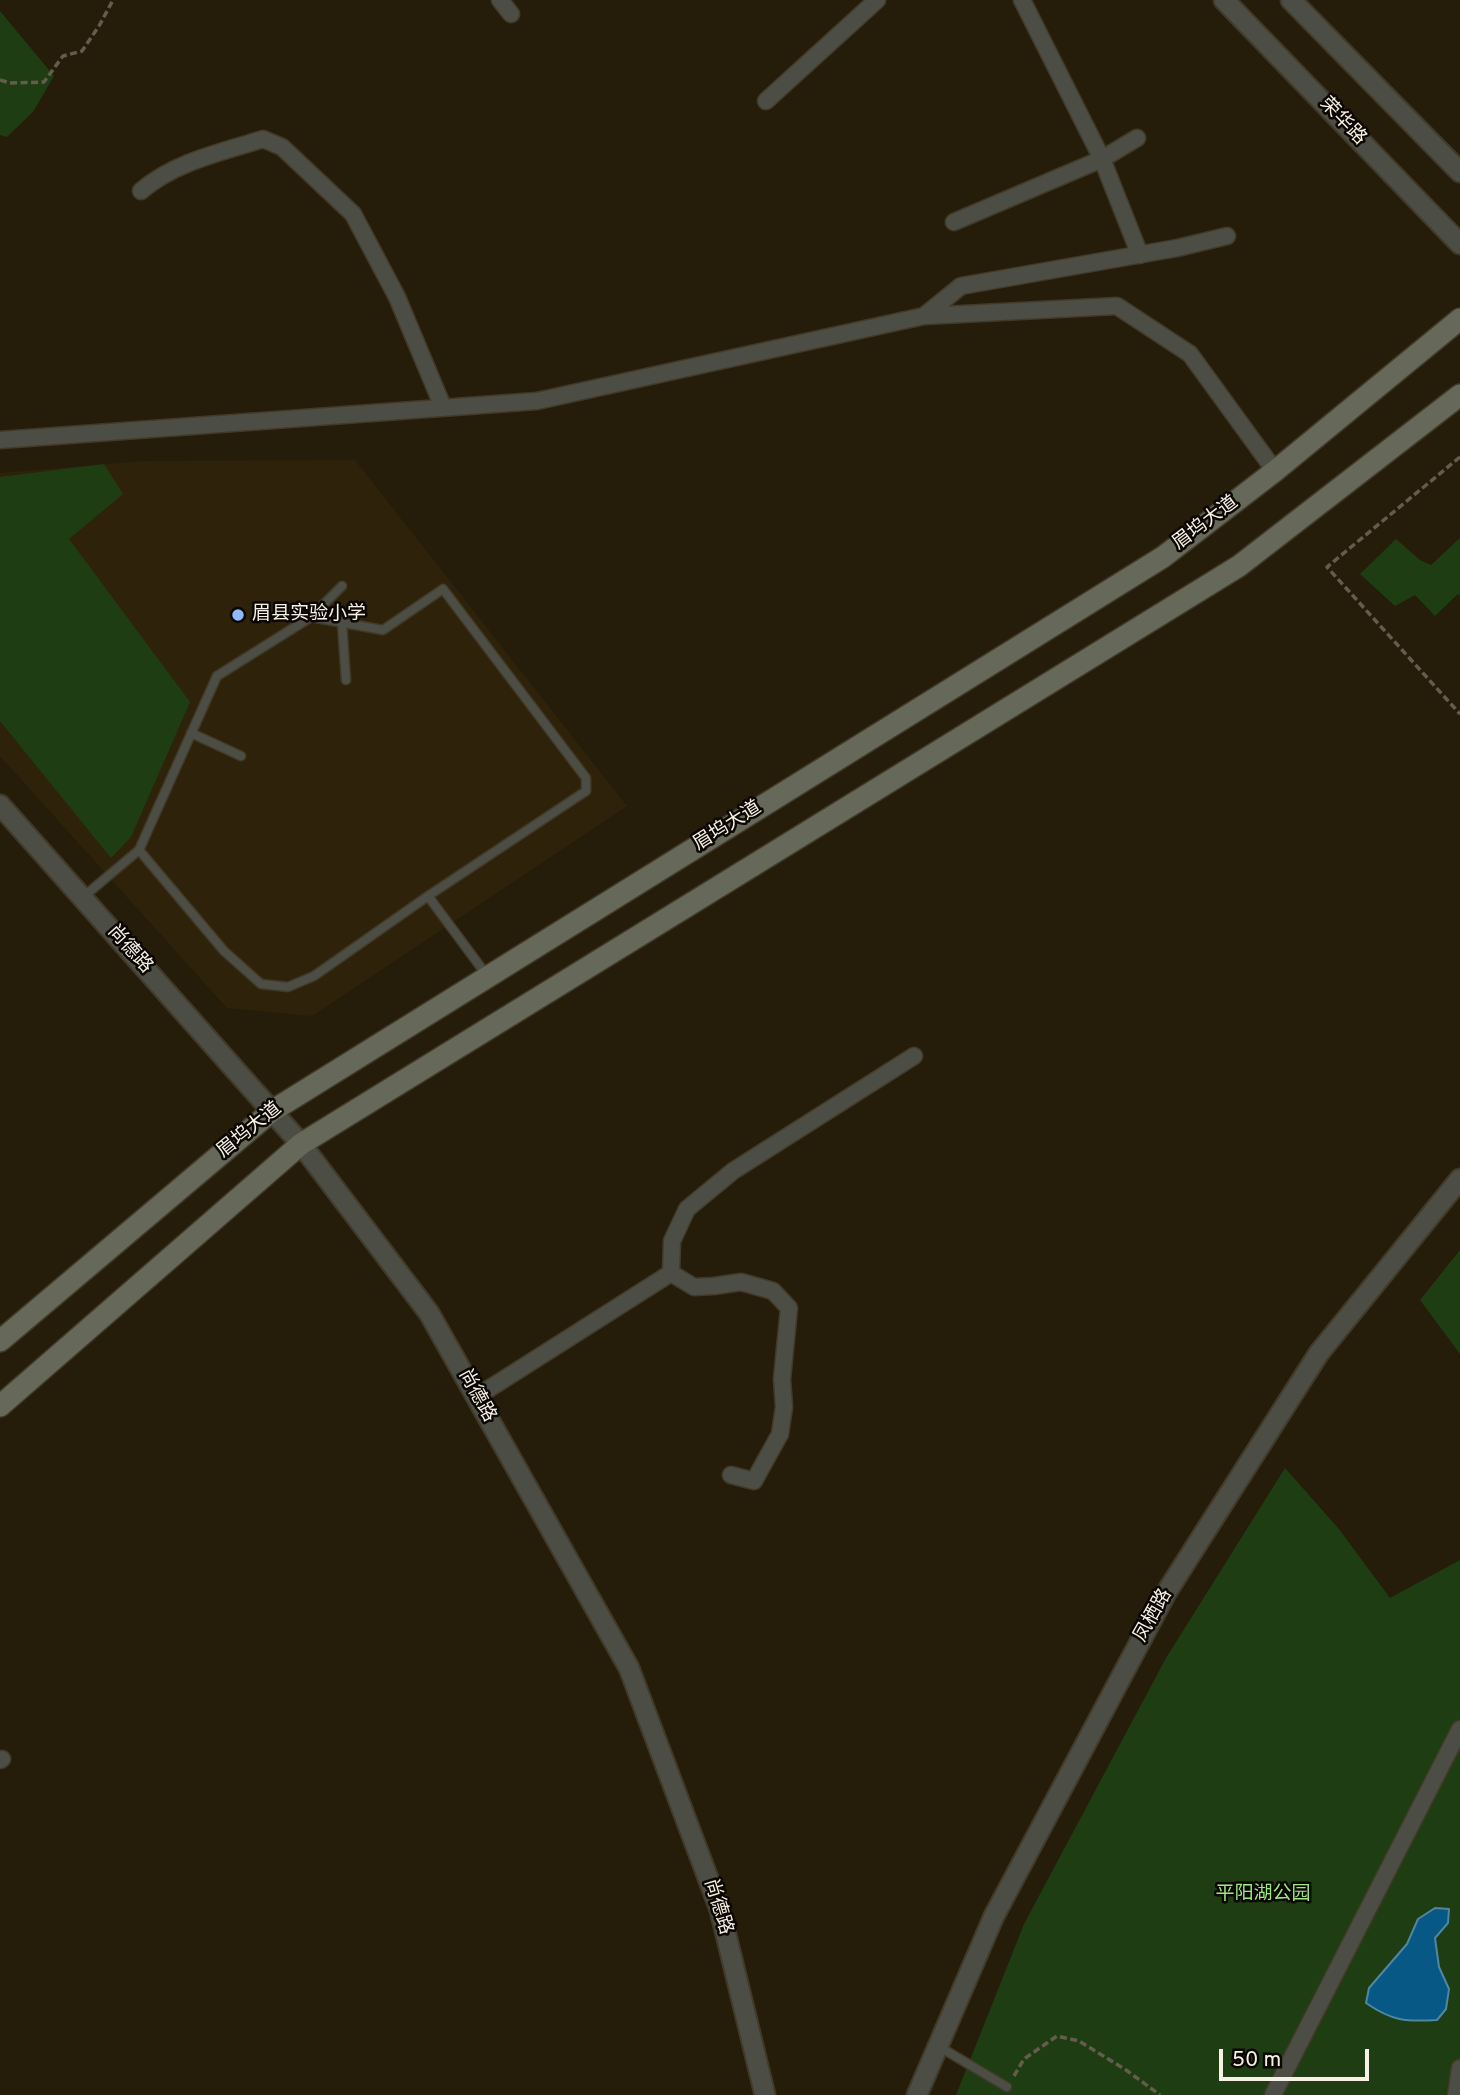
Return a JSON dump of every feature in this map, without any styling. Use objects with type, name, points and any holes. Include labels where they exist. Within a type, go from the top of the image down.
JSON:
[{"type":"main road","name":"眉坞大道","points":[[0,1341],[272,1111],[1163,557],[1275,471],[1460,319]]},
{"type":"main road","points":[[0,1406],[301,1144],[1239,566],[1460,395]]},
{"type":"street","points":[[500,0],[511,14]]},
{"type":"street","points":[[766,101],[877,0]]},
{"type":"street","points":[[1022,0],[1102,159],[1140,255]]},
{"type":"street","name":"荣华路","points":[[1224,0],[1460,244]]},
{"type":"street","points":[[1291,0],[1460,172]]},
{"type":"street","points":[[954,222],[1102,159],[1137,138]]},
{"type":"street","points":[[141,191],[152,181],[183,165],[263,139],[282,147],[353,214],[397,297],[443,407]]},
{"type":"street","points":[[924,316],[961,286],[1140,255],[1227,236]]},
{"type":"street","points":[[0,440],[537,401],[924,316],[1117,306],[1190,354],[1275,471]]},
{"type":"street","name":"尚德路","points":[[0,805],[301,1144],[429,1313],[629,1668],[720,1910],[765,2095]]},
{"type":"street","points":[[671,1273],[672,1241],[687,1209],[733,1171],[914,1056]]},
{"type":"street","name":"凤栖路","points":[[916,2095],[994,1916],[1166,1594],[1319,1353],[1460,1179]]},
{"type":"street","points":[[476,1397],[671,1273]]},
{"type":"street","points":[[671,1273],[694,1287],[741,1282],[773,1291],[789,1308],[782,1379],[784,1407],[779,1434],[754,1481],[731,1475]]},
{"type":"street","points":[[1273,2095],[1460,1729]]},
{"type":"street","points":[[1456,2095],[1460,2068]]},
{"type":"lane","points":[[82,898],[139,850],[217,676],[311,617],[342,586]]},
{"type":"lane","points":[[139,850],[224,951],[261,985],[288,986],[314,976],[586,791],[586,779],[443,589],[383,630],[311,617]]},
{"type":"lane","points":[[342,623],[346,680]]},
{"type":"lane","points":[[191,733],[241,756]]},
{"type":"lane","points":[[428,896],[488,977]]},
{"type":"lane","points":[[938,2046],[1007,2087]]},
{"type":"path","points":[[0,80],[10,83],[44,82],[63,56],[82,51],[113,0]]},
{"type":"path","points":[[1460,457],[1327,567],[1460,714]]},
{"type":"path","points":[[1453,463],[1460,467]]},
{"type":"path","points":[[1007,2087],[1024,2059],[1057,2036],[1079,2041],[1160,2095]]},
{"type":"shaded area","name":"眉县实验小学","points":[[355,460],[627,806],[312,1016],[227,1008],[0,756],[0,473],[144,461]]},
{"type":"green space","points":[[0,11],[54,76],[33,112],[7,137],[0,135]]},
{"type":"green space","points":[[104,464],[123,494],[69,539],[190,702],[131,837],[111,858],[0,721],[0,477]]},
{"type":"green space","points":[[1460,538],[1460,595],[1435,616],[1415,595],[1395,606],[1360,574],[1396,539],[1420,560],[1431,565]]},
{"type":"green space","points":[[1460,1250],[1460,1354],[1420,1300]]},
{"type":"green space","name":"平阳湖公园","points":[[1285,1468],[1339,1529],[1390,1598],[1460,1560],[1460,2095],[956,2095],[1024,1924],[1166,1658]]},
{"type":"water","points":[[1435,1908],[1449,1909],[1448,1923],[1435,1938],[1439,1967],[1449,1989],[1446,2009],[1437,2020],[1416,2021],[1384,2014],[1366,2003],[1369,1988],[1407,1944],[1418,1919]]},
{"type":"place","name":"眉县实验小学","points":[[238,615]]}]
